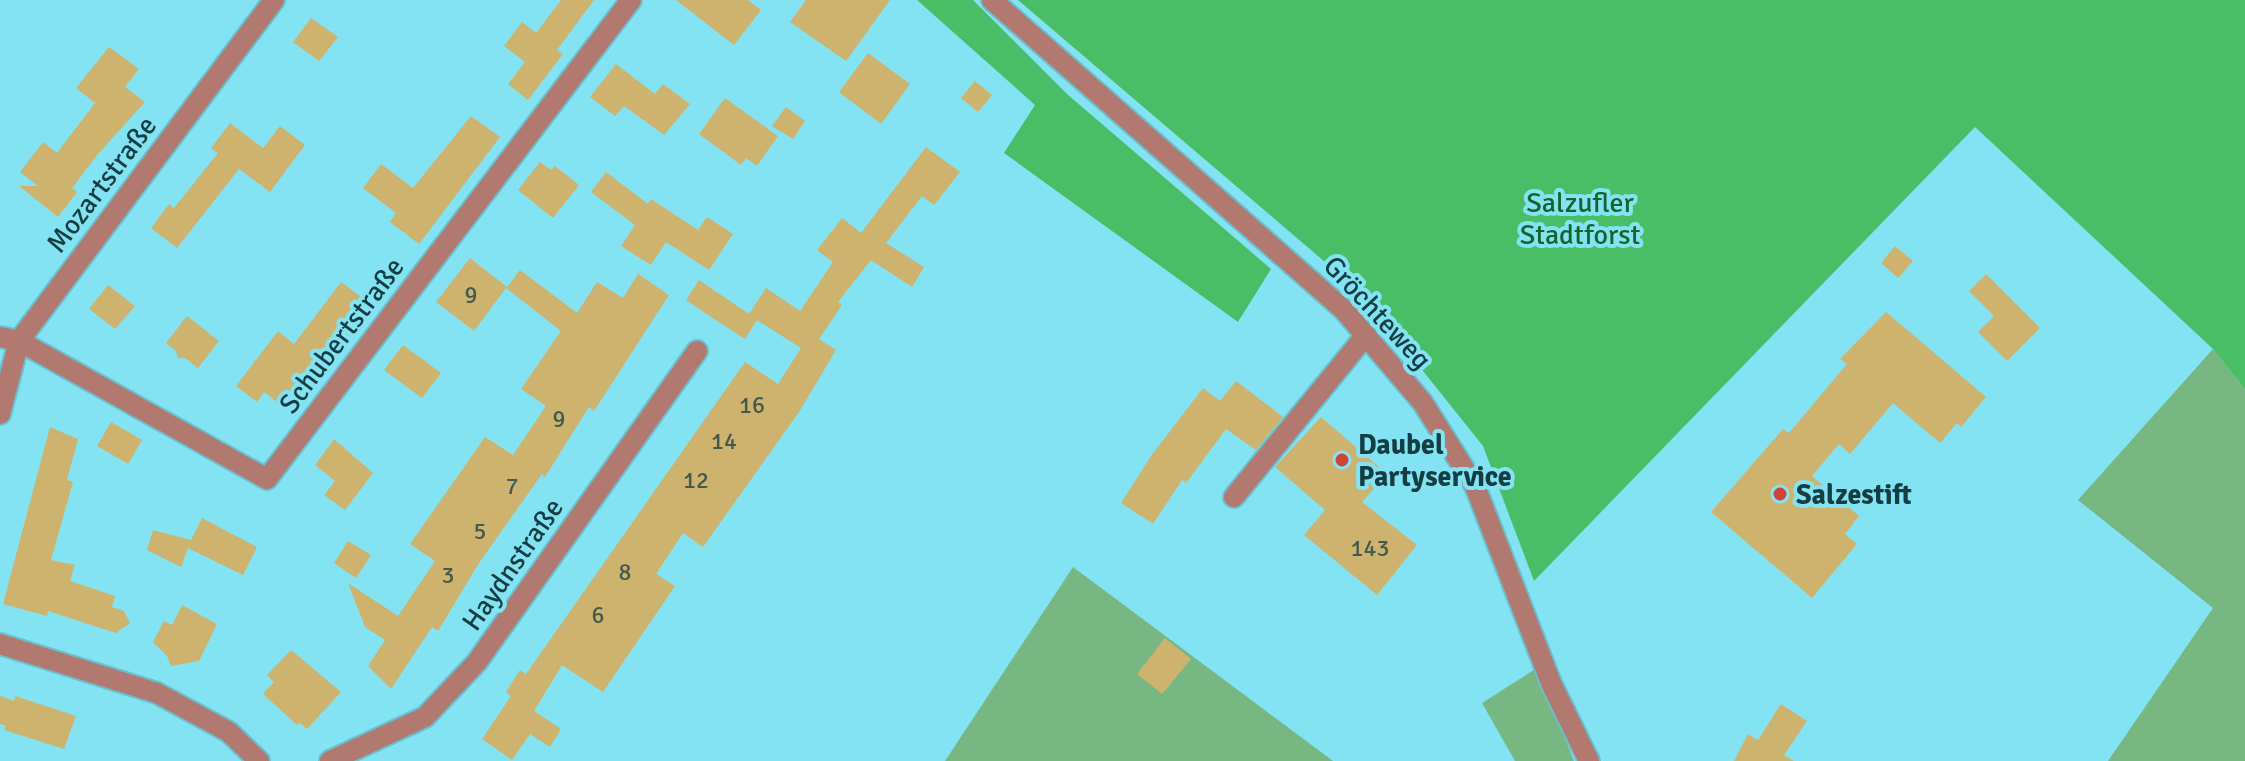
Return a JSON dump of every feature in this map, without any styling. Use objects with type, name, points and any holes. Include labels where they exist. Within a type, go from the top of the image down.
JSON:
[{"type":"street","name":"Mozartstraße","points":[[0,414],[10,339],[274,0]]},
{"type":"street","name":"Schubertstraße","points":[[10,339],[267,479],[631,0]]},
{"type":"street","name":"Gröchteweg","points":[[992,0],[1244,218],[1344,310],[1423,403],[1459,455],[1490,520],[1551,683],[1589,761]]},
{"type":"street","points":[[1234,497],[1366,335]]},
{"type":"street","name":"Haydnstraße","points":[[330,761],[425,717],[477,662],[697,351]]},
{"type":"street","points":[[0,644],[157,693],[229,732],[259,761]]},
{"type":"green space","points":[[917,0],[973,0],[1067,94],[1271,269],[1238,322],[1004,153],[1035,105]]},
{"type":"green space","name":"Salzufler Stadtforst","points":[[1018,0],[2245,0],[2245,389],[2213,349],[1975,127],[1534,581],[1483,446],[1359,291]]},
{"type":"green space","points":[[2213,349],[2245,389],[2245,761],[2108,761],[2213,608],[2078,500]]},
{"type":"green space","points":[[1073,567],[1333,761],[945,761]]},
{"type":"green space","points":[[1537,668],[1574,761],[1515,761],[1482,703]]},
{"type":"building","points":[[561,0],[594,0],[557,50],[563,54],[528,100],[508,84],[525,62],[504,46],[522,22],[536,33]]},
{"type":"building","points":[[676,0],[748,0],[761,10],[734,45]]},
{"type":"building","points":[[806,0],[890,0],[846,61],[790,22]]},
{"type":"building","points":[[311,18],[338,37],[319,61],[293,42]]},
{"type":"building","points":[[109,47],[139,69],[125,87],[145,102],[72,188],[77,192],[58,217],[19,186],[38,186],[20,172],[43,142],[57,153],[95,103],[76,88]]},
{"type":"building","points":[[868,53],[910,84],[881,124],[839,92]]},
{"type":"building","points":[[616,64],[655,94],[663,84],[690,104],[664,135],[624,106],[615,116],[590,97]]},
{"type":"building","points":[[975,81],[992,95],[978,112],[961,98]]},
{"type":"building","points":[[725,98],[778,136],[757,166],[746,158],[741,165],[699,134]]},
{"type":"building","points":[[786,107],[805,121],[793,139],[772,126]]},
{"type":"building","points":[[471,116],[500,137],[419,244],[390,222],[396,213],[363,188],[381,164],[413,188]]},
{"type":"building","points":[[230,123],[263,148],[280,126],[305,145],[270,192],[239,169],[177,248],[151,228],[169,204],[174,208],[218,153],[211,148]]},
{"type":"building","points":[[926,147],[960,172],[934,205],[922,196],[886,243],[924,267],[912,287],[871,260],[838,302],[842,305],[819,339],[836,350],[799,412],[703,547],[683,533],[656,574],[675,586],[603,692],[562,665],[534,711],[561,729],[550,747],[530,734],[512,760],[482,739],[511,696],[506,692],[520,670],[526,674],[745,362],[778,384],[801,348],[757,320],[745,339],[708,315],[686,300],[699,280],[749,314],[766,288],[800,311],[833,262],[817,250],[842,218],[861,233]]},
{"type":"building","points":[[540,162],[551,170],[555,166],[579,185],[553,218],[518,190]]},
{"type":"building","points":[[606,172],[648,204],[651,199],[698,230],[707,217],[733,234],[709,270],[666,242],[651,265],[621,246],[635,225],[591,192]]},
{"type":"building","points":[[1895,246],[1913,261],[1898,278],[1881,263]]},
{"type":"building","points":[[470,258],[507,287],[520,270],[577,313],[597,282],[623,298],[638,274],[669,295],[594,411],[589,407],[545,477],[542,474],[479,563],[438,631],[432,627],[391,689],[368,666],[385,640],[365,627],[348,583],[398,616],[435,561],[410,544],[485,437],[513,455],[546,406],[521,389],[561,331],[506,288],[474,331],[436,302]]},
{"type":"building","points":[[1986,274],[2040,328],[2007,361],[1978,332],[1994,316],[1969,291]]},
{"type":"building","points":[[341,282],[372,305],[333,354],[328,350],[302,384],[308,388],[290,412],[264,392],[257,402],[236,386],[278,331],[294,344]]},
{"type":"building","points":[[108,285],[135,306],[115,329],[89,309]]},
{"type":"building","points":[[1886,312],[1986,397],[1961,427],[1957,423],[1940,443],[1893,403],[1850,454],[1839,444],[1812,476],[1859,516],[1845,534],[1857,544],[1812,598],[1711,512],[1783,429],[1789,433],[1847,364],[1840,359]]},
{"type":"building","points":[[187,316],[219,341],[198,368],[185,358],[178,358],[176,351],[166,343]]},
{"type":"building","points":[[403,345],[441,373],[422,398],[384,370]]},
{"type":"building","points":[[1236,381],[1283,417],[1256,450],[1226,429],[1186,483],[1182,480],[1153,524],[1121,503],[1151,456],[1203,388],[1220,401]]},
{"type":"building","points":[[1321,417],[1387,474],[1362,502],[1417,545],[1377,595],[1304,535],[1325,510],[1275,467]]},
{"type":"building","points":[[111,422],[142,440],[128,464],[97,446]]},
{"type":"building","points":[[50,427],[78,439],[67,480],[73,482],[51,560],[75,565],[70,581],[115,596],[112,607],[124,611],[130,623],[116,633],[48,611],[47,616],[3,604]]},
{"type":"building","points":[[334,439],[373,473],[345,510],[324,495],[335,481],[315,465]]},
{"type":"building","points":[[202,518],[257,547],[243,575],[188,548],[181,567],[147,550],[153,530],[191,540]]},
{"type":"building","points":[[348,541],[371,555],[356,578],[334,563]]},
{"type":"building","points":[[182,605],[217,624],[199,661],[171,666],[167,656],[153,642],[164,621],[172,625]]},
{"type":"building","points":[[1165,638],[1191,659],[1162,694],[1137,674]]},
{"type":"building","points":[[291,650],[341,692],[307,729],[300,723],[297,725],[263,694],[274,682],[267,675]]},
{"type":"building","points":[[0,696],[14,701],[15,696],[76,716],[64,749],[4,730],[6,726],[0,724]]},
{"type":"building","points":[[1781,704],[1807,721],[1784,755],[1794,761],[1734,761],[1748,734],[1758,740]]},
{"type":"place","name":"Daubel Partyservice","points":[[1342,460]]},
{"type":"place","name":"Salzestift","points":[[1780,494]]}]
